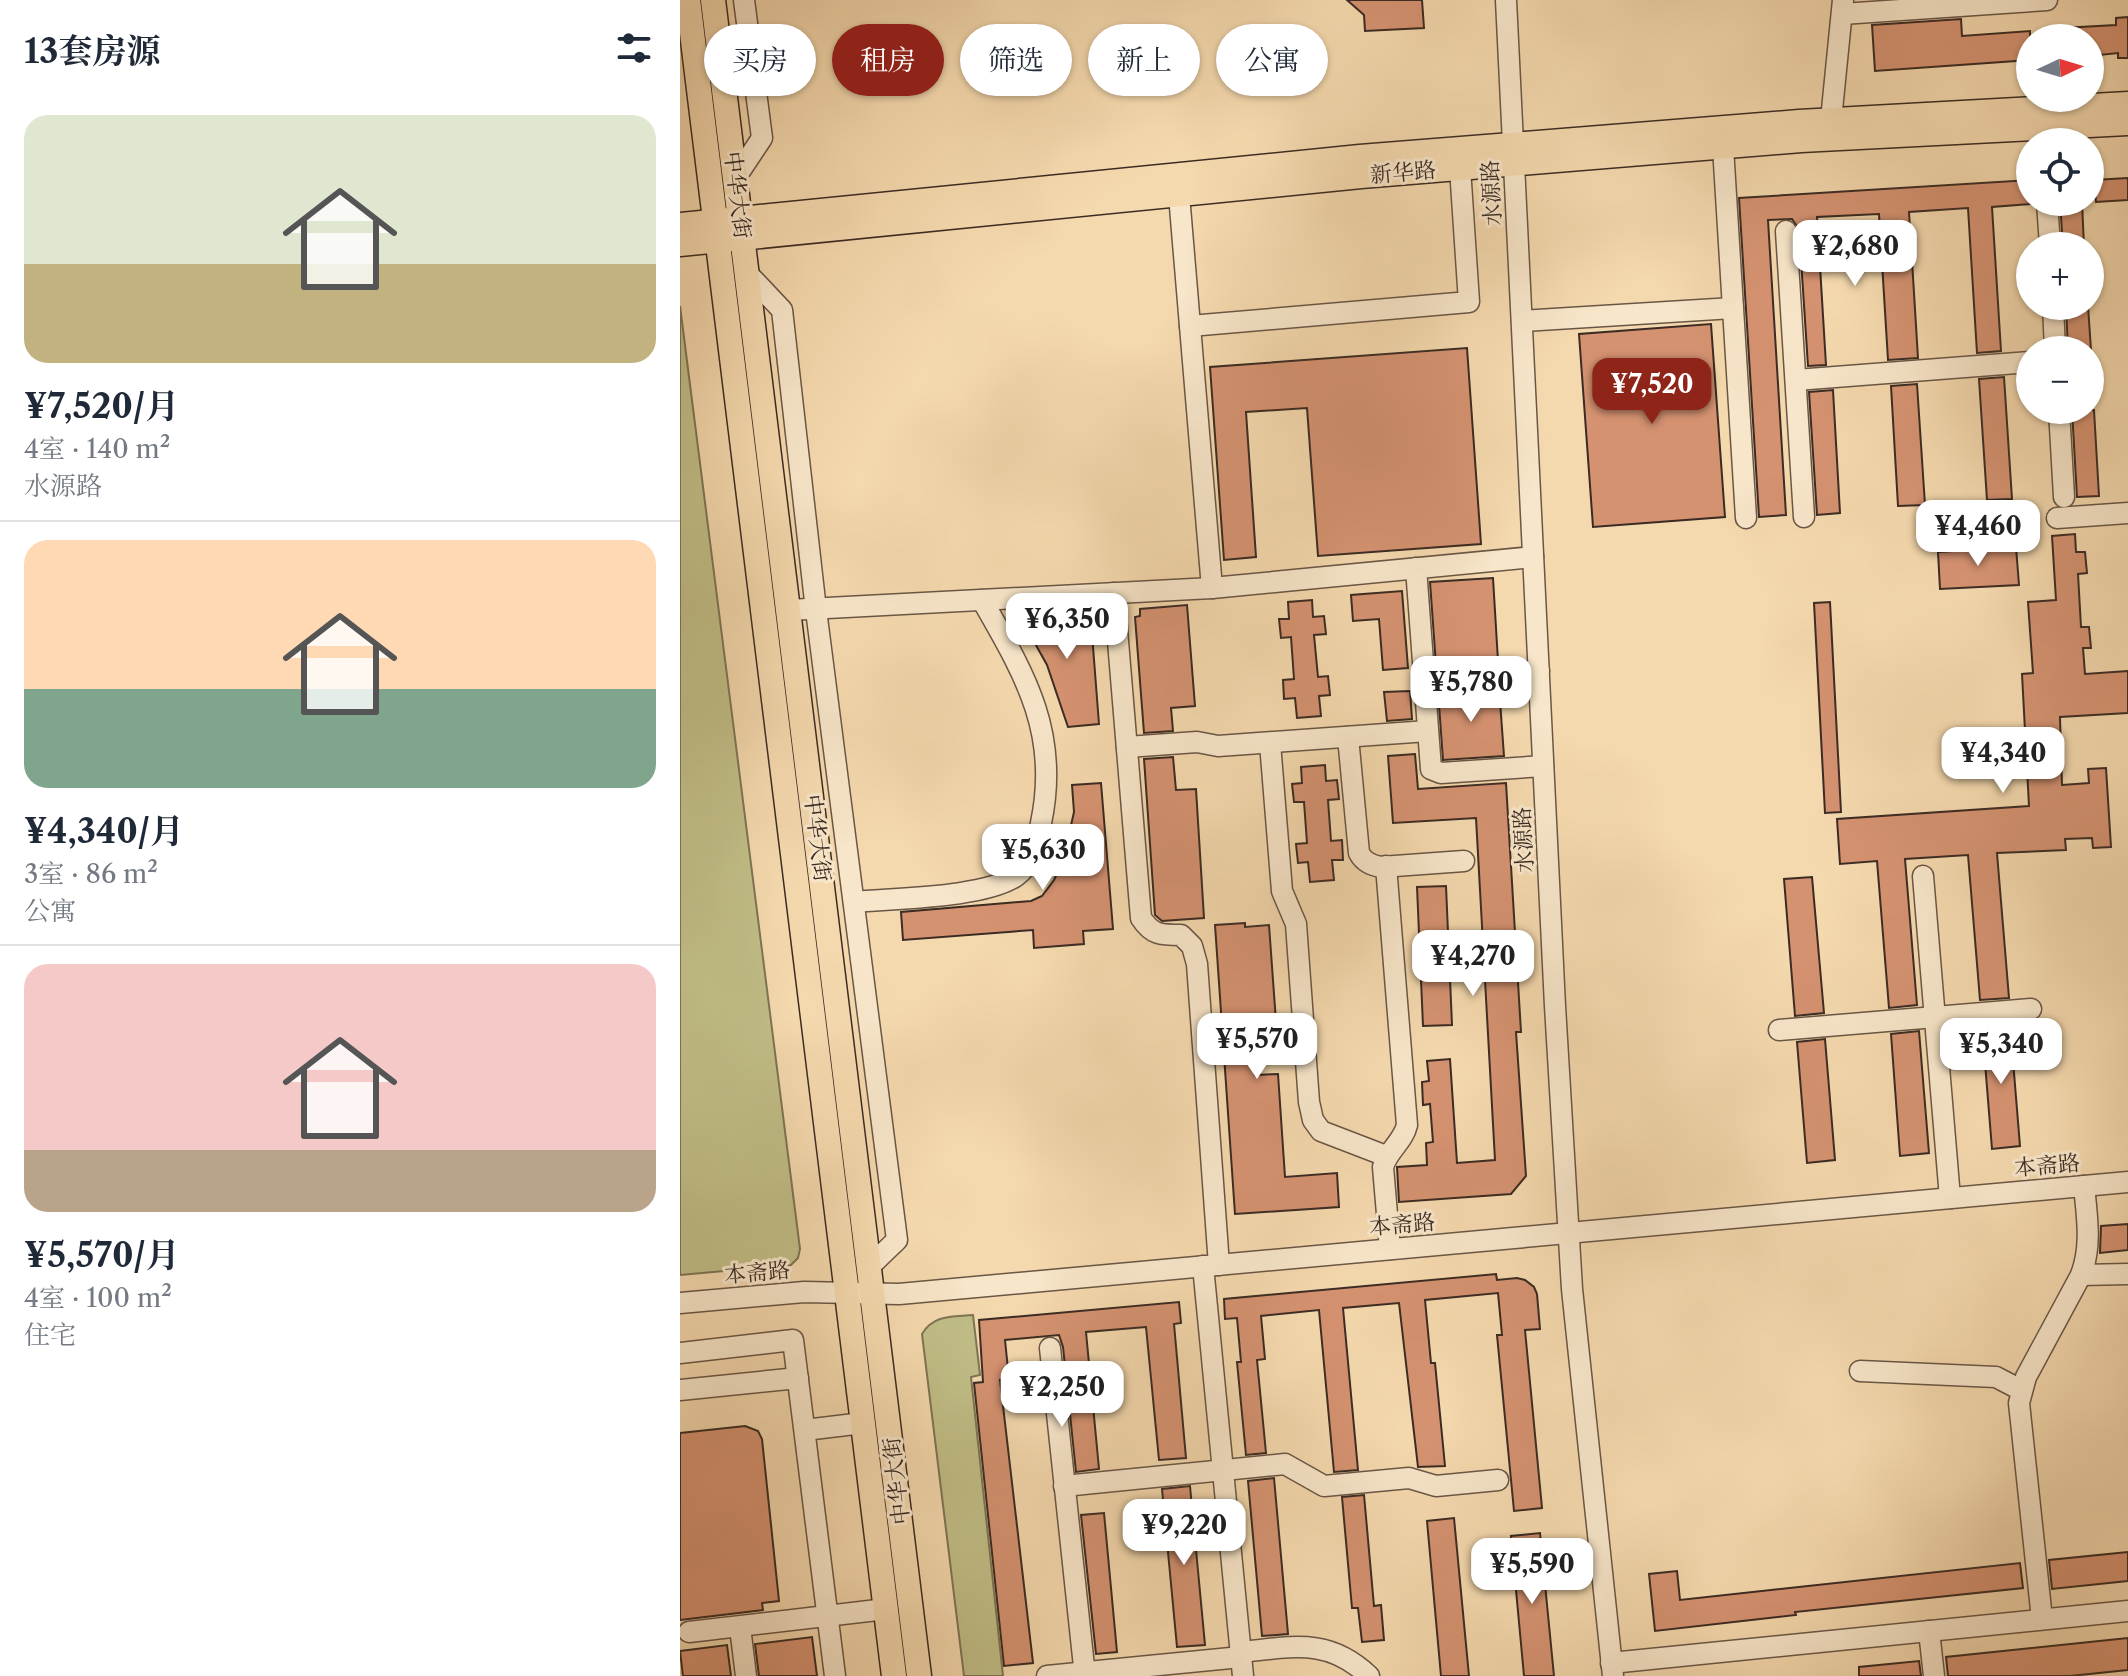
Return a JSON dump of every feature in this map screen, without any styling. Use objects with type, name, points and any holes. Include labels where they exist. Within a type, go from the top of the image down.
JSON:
[{"type":"main road","name":"中华大街","points":[[688,0],[894,1676]]},
{"type":"main road","name":"中华大街","points":[[713,0],[919,1676]]},
{"type":"main road","name":"新华路","points":[[680,225],[716,231],[1179,195],[1460,168],[1513,154],[1831,120],[2128,104]]},
{"type":"main road","name":"新华路","points":[[2093,128],[2128,123]]},
{"type":"main road","name":"新华路","points":[[742,229],[1360,157],[2016,136]]},
{"type":"main road","name":"新华路","points":[[680,244],[716,231]]},
{"type":"street","points":[[736,177],[762,138],[744,0]]},
{"type":"street","name":"水源路","points":[[1506,0],[1572,1289],[1612,1670]]},
{"type":"street","points":[[1831,120],[1842,7],[2047,0]]},
{"type":"street","points":[[1723,147],[1746,518]]},
{"type":"street","points":[[1190,326],[1469,302],[1460,168]]},
{"type":"street","points":[[1179,195],[1212,588]]},
{"type":"street","points":[[1786,231],[1804,517]]},
{"type":"street","points":[[747,273],[782,310],[816,610],[897,1240],[870,1266]]},
{"type":"street","points":[[1522,321],[1733,308]]},
{"type":"street","points":[[1796,380],[2016,363]]},
{"type":"street","points":[[2060,424],[2064,497]]},
{"type":"street","points":[[2057,518],[2128,513]]},
{"type":"street","points":[[789,610],[1212,588],[1533,557]]},
{"type":"street","points":[[1416,568],[1431,769],[1441,773],[1543,766]]},
{"type":"street","points":[[1114,593],[1141,918],[1149,930],[1160,935],[1181,935],[1192,946],[1197,964],[1223,1470],[1242,1662]]},
{"type":"street","points":[[854,902],[960,892],[999,885],[1016,876],[1026,866],[1036,847],[1047,781],[1038,713],[1021,669],[982,600]]},
{"type":"street","points":[[1424,679],[1539,671]]},
{"type":"street","points":[[1127,747],[1197,742],[1218,746],[1428,731]]},
{"type":"street","points":[[1348,737],[1359,853],[1370,864],[1386,866],[1464,861]]},
{"type":"street","points":[[1270,743],[1282,891],[1296,924],[1309,1102],[1313,1120],[1321,1131],[1386,1156]]},
{"type":"street","points":[[1386,866],[1407,1125],[1405,1135],[1386,1156],[1382,1175],[1390,1249]]},
{"type":"street","points":[[1923,876],[1950,1198]]},
{"type":"street","points":[[1779,1030],[2031,1009]]},
{"type":"street","name":"本斋路","points":[[680,1303],[804,1292],[899,1294],[2128,1182]]},
{"type":"street","points":[[2042,1619],[2019,1403],[2021,1390],[2081,1275],[2089,1244],[2084,1186]]},
{"type":"street","points":[[2081,1275],[2128,1274]]},
{"type":"street","points":[[680,1353],[793,1340],[835,1676]]},
{"type":"street","points":[[1050,1348],[1084,1674]]},
{"type":"street","points":[[1860,1371],[1996,1377],[2021,1390]]},
{"type":"street","points":[[680,1390],[798,1378]]},
{"type":"street","points":[[805,1430],[863,1423]]},
{"type":"street","points":[[1064,1486],[1285,1464],[1324,1486],[1409,1478],[1436,1486],[1498,1480]]},
{"type":"street","points":[[689,1632],[886,1609]]},
{"type":"street","points":[[1612,1670],[1929,1631],[2128,1611]]},
{"type":"street","points":[[740,1627],[746,1676]]},
{"type":"street","points":[[1929,1631],[1934,1676]]},
{"type":"street","points":[[1047,1676],[1242,1662],[1309,1646],[1340,1655],[1369,1676]]},
{"type":"shaded area","points":[[680,306],[800,1249],[798,1258],[791,1265],[680,1275]]},
{"type":"shaded area","points":[[973,1315],[980,1375],[971,1377],[1003,1676],[964,1676],[922,1334],[938,1320]]},
{"type":"building","points":[[1347,0],[1422,0],[1424,28],[1365,31],[1364,15]]},
{"type":"building","points":[[2128,17],[2128,58],[2118,58],[2118,53],[2104,54],[2104,26],[2116,25],[2116,18]]},
{"type":"building","points":[[1961,19],[1962,36],[2016,32],[2016,61],[1875,71],[1872,25]]},
{"type":"building","points":[[2128,178],[2128,200],[2104,202],[2104,179]]},
{"type":"building","points":[[2016,181],[2016,205],[1992,207],[2001,351],[1977,353],[1968,208],[1909,212],[1918,358],[1888,360],[1879,214],[1817,217],[1826,365],[1808,366],[1799,229],[1792,219],[1768,220],[1786,515],[1759,517],[1739,198]]},
{"type":"building","points":[[2061,216],[2083,216],[2083,232],[2062,232]]},
{"type":"building","points":[[2067,320],[2089,320],[2090,336],[2067,336]]},
{"type":"building","points":[[1711,324],[1725,517],[1593,527],[1579,334]]},
{"type":"building","points":[[1467,348],[1481,544],[1318,556],[1307,408],[1246,412],[1256,557],[1224,560],[1210,367]]},
{"type":"building","points":[[2004,377],[2012,499],[1987,500],[1979,379]]},
{"type":"building","points":[[1917,384],[1925,505],[1898,506],[1891,386]]},
{"type":"building","points":[[1833,390],[1840,513],[1817,515],[1809,392]]},
{"type":"building","points":[[2073,424],[2095,424],[2099,496],[2077,497]]},
{"type":"building","points":[[2075,534],[2076,552],[2085,552],[2087,573],[2078,574],[2081,627],[2089,627],[2091,648],[2083,648],[2085,674],[2128,671],[2128,713],[2060,717],[2062,785],[2089,783],[2088,769],[2106,768],[2111,847],[2093,848],[2092,838],[2065,839],[2066,850],[1997,853],[2009,998],[1980,1000],[1968,855],[1905,859],[1917,1005],[1889,1008],[1877,861],[1840,864],[1837,819],[2029,806],[2022,674],[2033,673],[2028,602],[2056,600],[2052,536]]},
{"type":"building","points":[[2016,547],[2019,585],[1940,589],[1938,552]]},
{"type":"building","points":[[1493,578],[1498,661],[1436,665],[1430,582]]},
{"type":"building","points":[[1402,591],[1408,668],[1383,670],[1379,619],[1353,621],[1351,595]]},
{"type":"building","points":[[1312,600],[1313,617],[1324,616],[1326,634],[1314,635],[1318,677],[1328,676],[1330,695],[1319,696],[1321,716],[1297,718],[1295,698],[1284,699],[1283,680],[1294,679],[1291,637],[1281,638],[1279,619],[1289,619],[1288,602]]},
{"type":"building","points":[[1830,602],[1841,812],[1825,813],[1814,603]]},
{"type":"building","points":[[1187,605],[1195,706],[1171,708],[1173,731],[1144,733],[1135,617],[1140,616],[1140,609]]},
{"type":"building","points":[[1073,611],[1091,621],[1099,724],[1068,727],[1047,665],[1013,613]]},
{"type":"building","points":[[1499,687],[1504,756],[1443,760],[1438,691]]},
{"type":"building","points":[[1410,691],[1412,719],[1387,721],[1384,692]]},
{"type":"building","points":[[1415,754],[1418,789],[1506,783],[1521,1032],[1516,1032],[1526,1176],[1511,1194],[1399,1202],[1397,1167],[1427,1165],[1426,1143],[1433,1142],[1430,1104],[1423,1105],[1422,1082],[1429,1081],[1427,1061],[1450,1059],[1457,1163],[1495,1160],[1476,818],[1393,823],[1388,756]]},
{"type":"building","points":[[1173,757],[1176,790],[1196,789],[1204,918],[1162,921],[1155,915],[1144,759]]},
{"type":"building","points":[[1325,765],[1326,781],[1337,780],[1339,799],[1328,800],[1331,841],[1342,840],[1343,860],[1332,860],[1334,880],[1310,882],[1308,862],[1298,863],[1296,844],[1307,843],[1304,802],[1294,802],[1292,784],[1302,783],[1301,767]]},
{"type":"building","points":[[1101,783],[1113,929],[1083,931],[1084,944],[1034,948],[1033,930],[903,940],[901,912],[1031,901],[1042,896],[1063,861],[1074,812],[1072,785]]},
{"type":"building","points":[[1812,877],[1824,1013],[1795,1016],[1784,879]]},
{"type":"building","points":[[1446,886],[1452,1025],[1423,1026],[1417,887]]},
{"type":"building","points":[[1245,923],[1245,927],[1269,925],[1278,1049],[1253,1050],[1255,1075],[1278,1074],[1285,1177],[1337,1173],[1339,1207],[1235,1214],[1215,925]]},
{"type":"building","points":[[2010,1024],[2020,1146],[1992,1149],[1982,1026]]},
{"type":"building","points":[[1919,1031],[1929,1153],[1900,1156],[1891,1034]]},
{"type":"building","points":[[1825,1039],[1835,1160],[1807,1163],[1797,1042]]},
{"type":"building","points":[[2128,1224],[2128,1250],[2100,1253],[2101,1226]]},
{"type":"building","points":[[1496,1274],[1497,1280],[1525,1280],[1537,1294],[1540,1329],[1525,1330],[1542,1508],[1514,1511],[1497,1335],[1502,1335],[1498,1293],[1425,1300],[1445,1466],[1418,1467],[1399,1303],[1343,1308],[1358,1470],[1334,1472],[1319,1310],[1261,1316],[1265,1359],[1257,1360],[1266,1453],[1246,1455],[1237,1362],[1241,1362],[1237,1318],[1225,1319],[1224,1299]]},
{"type":"building","points":[[1179,1302],[1181,1323],[1174,1324],[1186,1458],[1159,1460],[1146,1327],[1086,1332],[1099,1469],[1076,1472],[1063,1347],[1059,1335],[1005,1340],[1009,1379],[1000,1380],[1033,1663],[1004,1666],[974,1383],[983,1382],[979,1320]]},
{"type":"building","points":[[745,1426],[758,1431],[762,1439],[779,1601],[762,1603],[763,1610],[680,1620],[680,1433]]},
{"type":"building","points":[[1274,1478],[1288,1634],[1262,1636],[1248,1481]]},
{"type":"building","points":[[1190,1486],[1205,1645],[1177,1647],[1162,1489]]},
{"type":"building","points":[[1364,1495],[1374,1606],[1381,1605],[1384,1640],[1362,1642],[1358,1608],[1352,1608],[1342,1497]]},
{"type":"building","points":[[1104,1513],[1117,1652],[1096,1654],[1081,1515]]},
{"type":"building","points":[[1454,1518],[1469,1676],[1441,1676],[1427,1521]]},
{"type":"building","points":[[1540,1533],[1554,1676],[1524,1676],[1511,1536]]},
{"type":"building","points":[[2128,1552],[2128,1581],[2052,1589],[2049,1560]]},
{"type":"building","points":[[2020,1563],[2023,1588],[1795,1612],[1796,1615],[1655,1631],[1649,1574],[1677,1571],[1680,1600]]},
{"type":"building","points":[[812,1637],[817,1676],[759,1676],[755,1644]]},
{"type":"building","points":[[2128,1638],[2128,1670],[2070,1676],[1948,1676],[1946,1657]]},
{"type":"building","points":[[727,1645],[731,1676],[683,1676],[680,1651]]},
{"type":"building","points":[[1919,1661],[1921,1676],[1859,1676],[1859,1667]]}]
